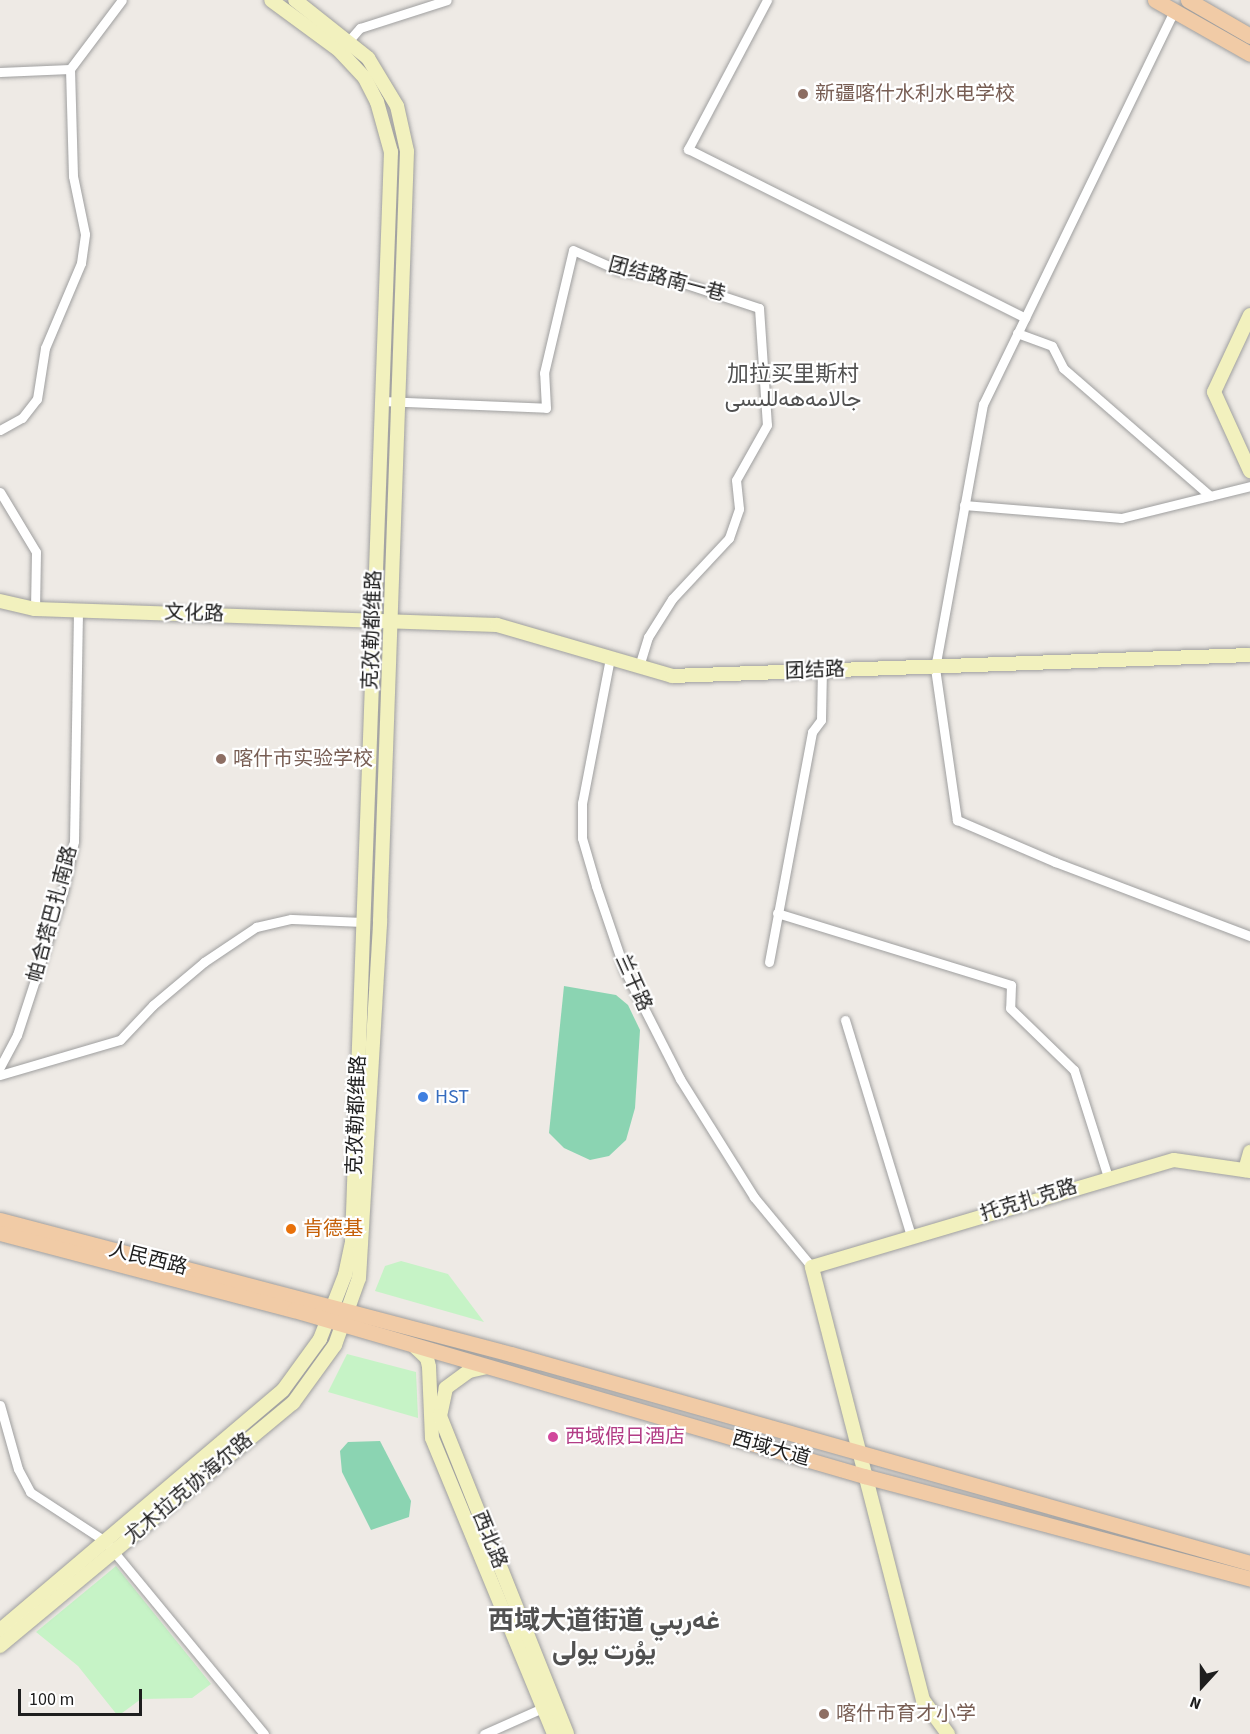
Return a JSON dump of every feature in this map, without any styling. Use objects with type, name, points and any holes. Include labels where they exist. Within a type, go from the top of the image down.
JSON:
[{"type":"main road","name":"克孜勒都维路","points":[[271,0],[368,58],[396,106],[407,151],[372,619],[352,1241],[341,1308]]},
{"type":"main road","name":"克孜勒都维路","points":[[295,0],[344,45]]},
{"type":"main road","points":[[1155,0],[1250,54]]},
{"type":"main road","points":[[1188,0],[1250,36]]},
{"type":"main road","points":[[1250,315],[1214,392],[1250,471]]},
{"type":"main road","name":"克孜勒都维路","points":[[341,1308],[364,1242],[380,921],[388,619],[388,401]]},
{"type":"main road","name":"文化路","points":[[0,601],[35,609],[388,619]]},
{"type":"main road","name":"团结路","points":[[388,619],[497,625],[672,676],[1250,655]]},
{"type":"main road","points":[[1248,1170],[1250,1152]]},
{"type":"main road","name":"托克扎克路","points":[[812,1267],[1108,1177],[1174,1160],[1248,1170]]},
{"type":"main road","name":"人民西路","points":[[0,1220],[296,1303]]},
{"type":"main road","name":"人民西路","points":[[0,1233],[296,1303]]},
{"type":"main road","points":[[812,1267],[858,1455],[923,1700],[948,1734]]},
{"type":"main road","name":"西域大道","points":[[296,1303],[341,1308],[858,1455],[1250,1563]]},
{"type":"main road","name":"西域大道","points":[[296,1303],[327,1321],[415,1347],[864,1476],[1250,1579]]},
{"type":"main road","name":"尤木拉克协海尔路","points":[[0,1646],[283,1390],[308,1361],[327,1321],[341,1308]]},
{"type":"main road","name":"尤木拉克协海尔路","points":[[0,1630],[292,1403],[323,1366],[343,1325],[341,1308]]},
{"type":"main road","name":"西北路","points":[[415,1347],[427,1358],[429,1366],[432,1438],[549,1705],[567,1734]]},
{"type":"main road","name":"西北路","points":[[487,1367],[469,1371],[446,1388],[440,1416],[549,1705],[554,1734]]},
{"type":"street","points":[[0,430],[22,418],[36,399],[45,348],[81,263],[85,234],[73,176],[70,69],[122,0]]},
{"type":"street","points":[[344,45],[360,28],[447,0]]},
{"type":"street","points":[[766,0],[688,149],[1025,318]]},
{"type":"street","points":[[1174,11],[983,404],[935,668],[957,820],[1055,862],[1250,936]]},
{"type":"street","points":[[0,72],[70,69]]},
{"type":"street","name":"团结路南一巷","points":[[388,401],[546,408],[544,374],[573,250],[618,270],[665,277],[759,308],[767,425],[736,480],[739,509],[729,538],[672,599],[648,637],[639,666]]},
{"type":"street","points":[[1017,333],[1052,346],[1063,368],[1210,496]]},
{"type":"street","points":[[964,505],[1121,518],[1250,486]]},
{"type":"street","points":[[0,492],[36,552],[35,609]]},
{"type":"street","name":"帕合塔巴扎南路","points":[[0,1067],[17,1035],[36,977],[63,892],[74,841],[78,610]]},
{"type":"street","name":"兰干路","points":[[610,658],[582,803],[582,838],[596,886],[625,971],[680,1079],[754,1197],[812,1267]]},
{"type":"street","points":[[769,962],[812,732],[821,720],[822,670]]},
{"type":"street","points":[[777,913],[1011,986],[1010,1008],[1074,1070],[1108,1177]]},
{"type":"street","points":[[0,1075],[120,1040],[153,1005],[204,962],[256,927],[291,920],[364,922]]},
{"type":"street","points":[[845,1020],[911,1236]]},
{"type":"street","points":[[0,1405],[18,1469],[30,1492],[109,1546],[264,1734]]},
{"type":"street","points":[[484,1734],[549,1705]]},
{"type":"green space","points":[[564,986],[616,995],[628,1005],[640,1030],[635,1108],[626,1140],[609,1156],[590,1160],[564,1148],[549,1133]]},
{"type":"green space","points":[[401,1261],[448,1274],[484,1322],[375,1291],[385,1266]]},
{"type":"green space","points":[[347,1354],[416,1372],[418,1418],[328,1392]]},
{"type":"green space","points":[[380,1441],[411,1501],[409,1517],[371,1530],[342,1472],[340,1451],[348,1442]]},
{"type":"green space","points":[[116,1566],[211,1684],[192,1698],[141,1699],[118,1716],[78,1666],[36,1632]]},
{"type":"place","name":"新疆喀什水利水电学校","points":[[803,94]]},
{"type":"place","name":"喀什市实验学校","points":[[221,759]]},
{"type":"place","name":"HST","points":[[423,1097]]},
{"type":"place","name":"肯德基","points":[[291,1229]]},
{"type":"place","name":"西域假日酒店","points":[[553,1437]]},
{"type":"place","name":"喀什市育才小学","points":[[824,1714]]},
{"type":"district","name":"加拉买里斯村 جالامەھەللىسى","points":[[793,386]]},
{"type":"district","name":"西域大道街道 غەربىي يۇرت يولى","points":[[604,1636]]}]
